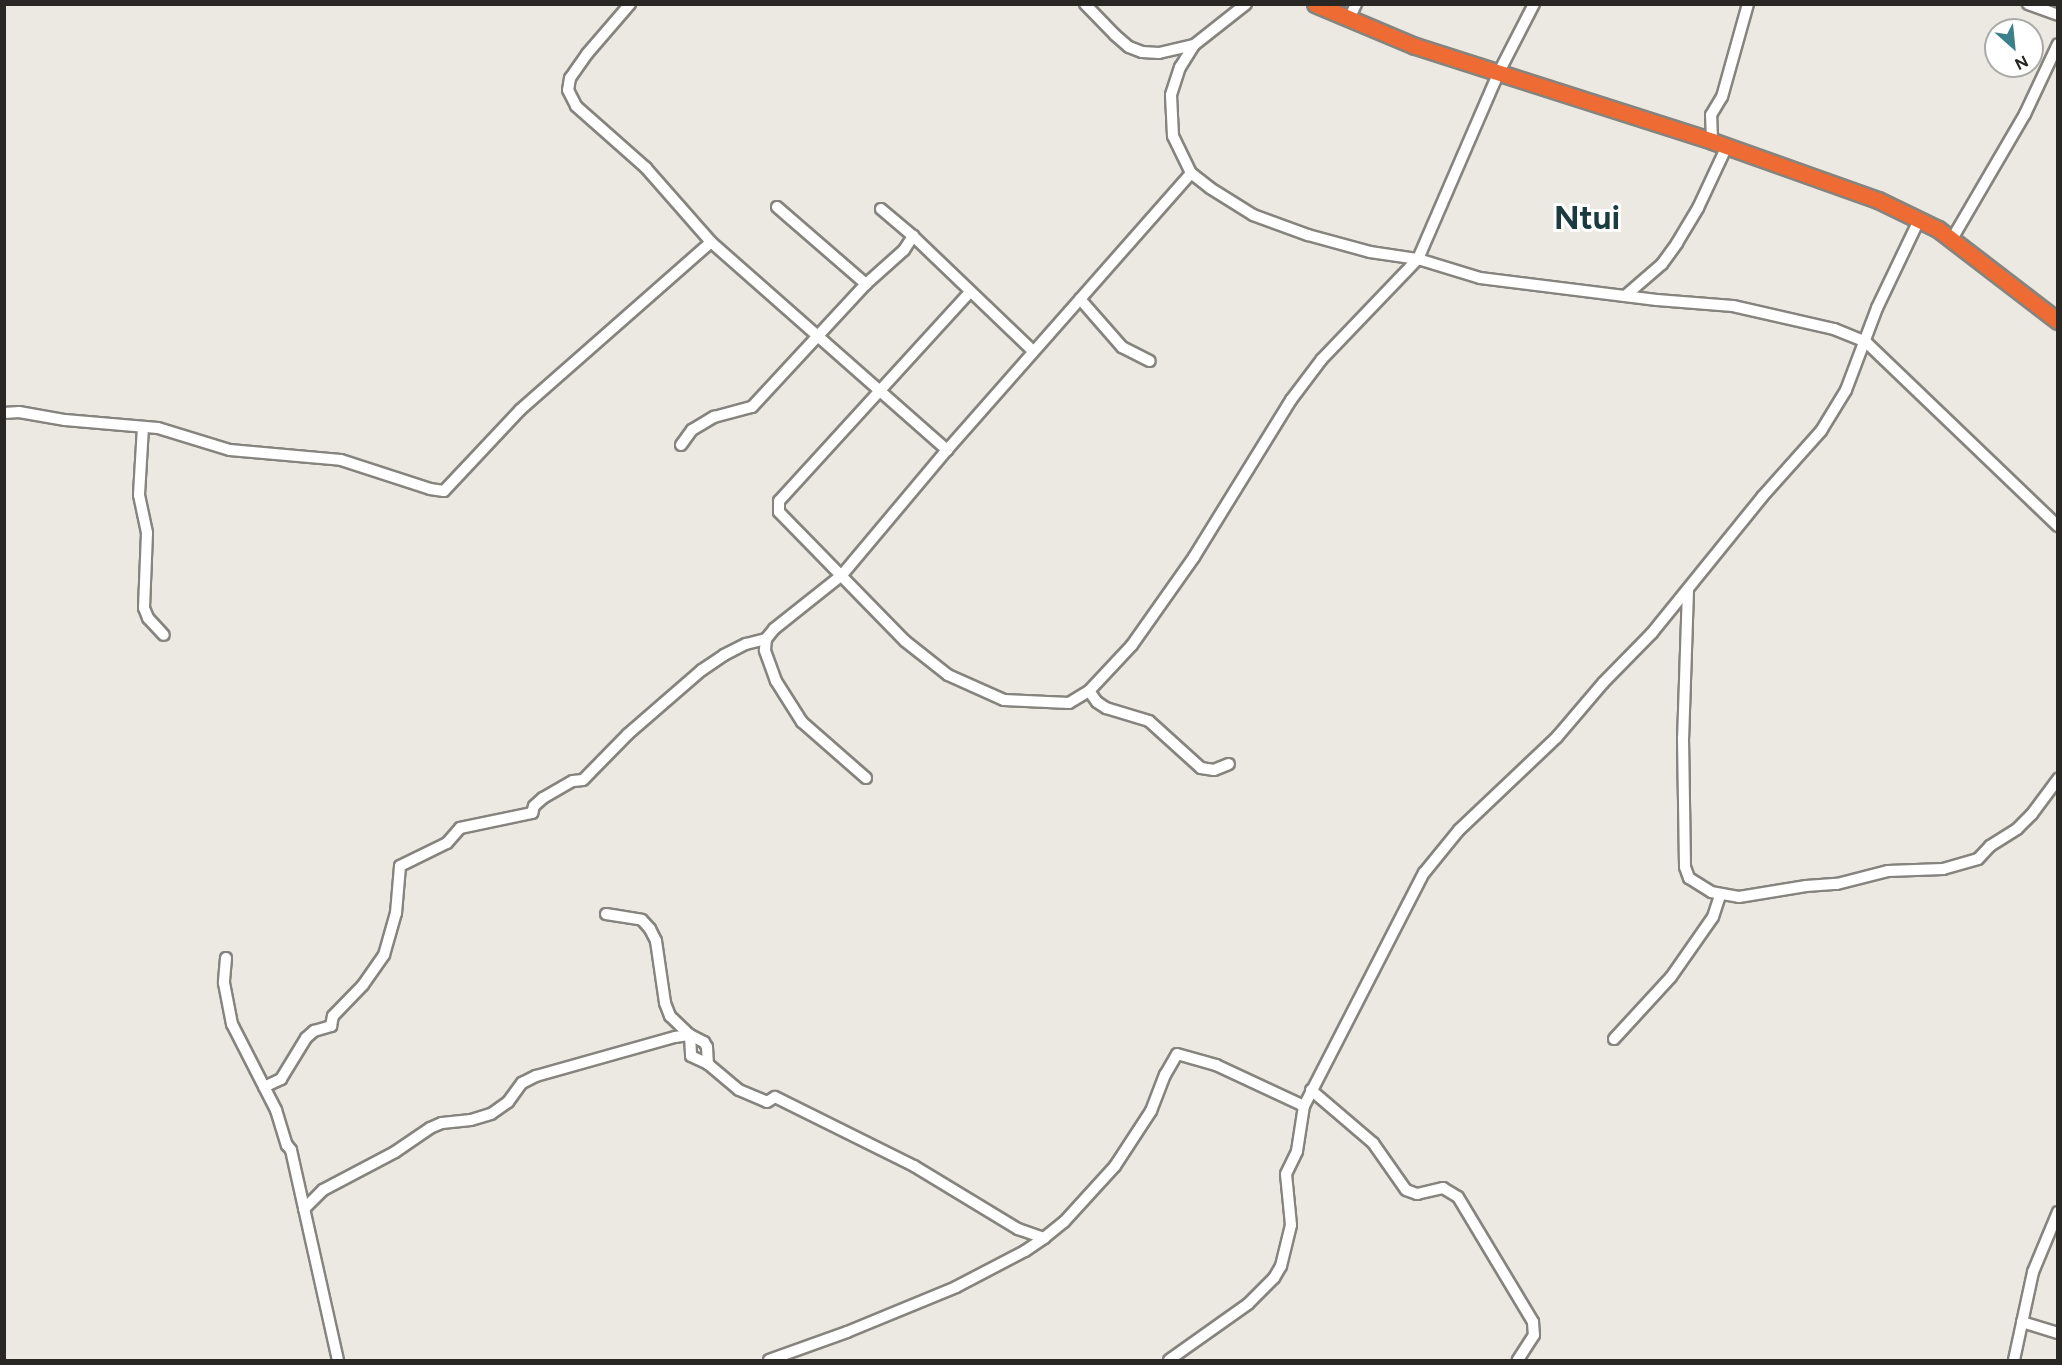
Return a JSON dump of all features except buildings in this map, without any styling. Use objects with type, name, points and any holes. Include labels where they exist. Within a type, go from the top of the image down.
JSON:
[{"type":"highway","points":[[1315,4],[1415,46],[1712,141],[1878,200],[1952,239],[2058,321]]},
{"type":"street","points":[[630,4],[587,54],[570,78],[568,90],[584,115],[635,157],[711,242],[947,450]]},
{"type":"street","points":[[1085,4],[1115,35],[1130,47],[1142,52],[1159,53],[1194,45]]},
{"type":"street","points":[[1246,4],[1194,45],[1175,80],[1170,113],[1173,136],[1191,173],[1210,188],[1263,220],[1351,248],[1418,259],[1480,278],[1764,312],[1834,329],[1866,342],[2058,526]]},
{"type":"street","points":[[1348,19],[1356,4]]},
{"type":"street","points":[[970,292],[779,501],[778,506],[782,519],[842,575],[905,641],[948,675],[1004,700],[1039,704],[1069,703],[1089,691],[1132,645],[1161,604],[1291,400],[1322,359],[1418,259],[1498,74],[1534,4]]},
{"type":"street","points":[[1712,141],[1711,115],[1722,97],[1748,4]]},
{"type":"street","points":[[2028,4],[2058,15]]},
{"type":"street","points":[[1952,239],[2025,114],[2058,44]]},
{"type":"street","points":[[1625,296],[1662,264],[1677,243],[1698,208],[1727,147]]},
{"type":"street","points":[[866,778],[802,722],[776,681],[765,650],[766,639],[774,629],[842,575],[947,450],[1191,173]]},
{"type":"street","points":[[777,207],[866,284]]},
{"type":"street","points":[[881,209],[916,239],[1033,351]]},
{"type":"street","points":[[1169,1360],[1248,1304],[1274,1278],[1281,1266],[1292,1225],[1286,1174],[1297,1151],[1304,1106],[1392,938],[1412,894],[1438,853],[1557,737],[1688,590],[1762,497],[1821,431],[1846,390],[1877,308],[1919,220]]},
{"type":"street","points":[[681,445],[692,430],[714,417],[752,407],[866,284],[916,239]]},
{"type":"street","points":[[4,413],[19,412],[65,420],[143,426],[189,436],[230,450],[341,460],[430,489],[444,491],[520,410],[711,242]]},
{"type":"street","points":[[1080,299],[1122,347],[1150,361]]},
{"type":"street","points":[[143,426],[139,495],[147,533],[144,608],[148,618],[164,635]]},
{"type":"street","points":[[1688,590],[1683,738],[1685,867],[1695,883],[1720,895],[1739,897],[1806,886],[1837,884],[1888,871],[1943,869],[1978,859],[1990,846],[2017,829],[2032,814],[2058,779]]},
{"type":"street","points":[[264,1088],[281,1079],[306,1038],[314,1031],[331,1026],[333,1016],[363,986],[384,955],[396,913],[400,866],[447,843],[460,828],[532,813],[534,806],[543,798],[573,781],[583,780],[628,734],[702,670],[746,644],[766,639]]},
{"type":"street","points":[[1089,691],[1097,702],[1106,708],[1149,721],[1201,768],[1214,770],[1229,764]]},
{"type":"street","points":[[1614,1039],[1671,977],[1713,917],[1720,895]]},
{"type":"street","points":[[606,914],[642,920],[650,929],[656,941],[665,1003],[670,1016],[690,1035],[704,1042],[707,1047],[708,1064]]},
{"type":"street","points":[[226,958],[224,983],[232,1024],[264,1088],[291,1150],[338,1360]]},
{"type":"street","points":[[304,1209],[323,1190],[395,1152],[430,1128],[442,1123],[471,1120],[491,1114],[508,1102],[522,1083],[536,1076],[675,1037],[690,1035]]},
{"type":"street","points":[[690,1035],[691,1056],[708,1064],[739,1090],[767,1102],[775,1096],[914,1166],[1018,1229],[1044,1238]]},
{"type":"street","points":[[776,1360],[956,1287],[1025,1251],[1044,1238],[1064,1222],[1115,1166],[1151,1111],[1165,1075],[1177,1054],[1216,1065],[1304,1106]]},
{"type":"street","points":[[1311,1090],[1373,1143],[1406,1190],[1417,1194],[1443,1188],[1449,1189],[1458,1197],[1533,1322],[1534,1335],[1518,1360]]},
{"type":"street","points":[[2014,1360],[2033,1272],[2058,1212]]},
{"type":"street","points":[[2022,1322],[2058,1333]]},
{"type":"district","name":"Ntui","points":[[1587,218]]}]
